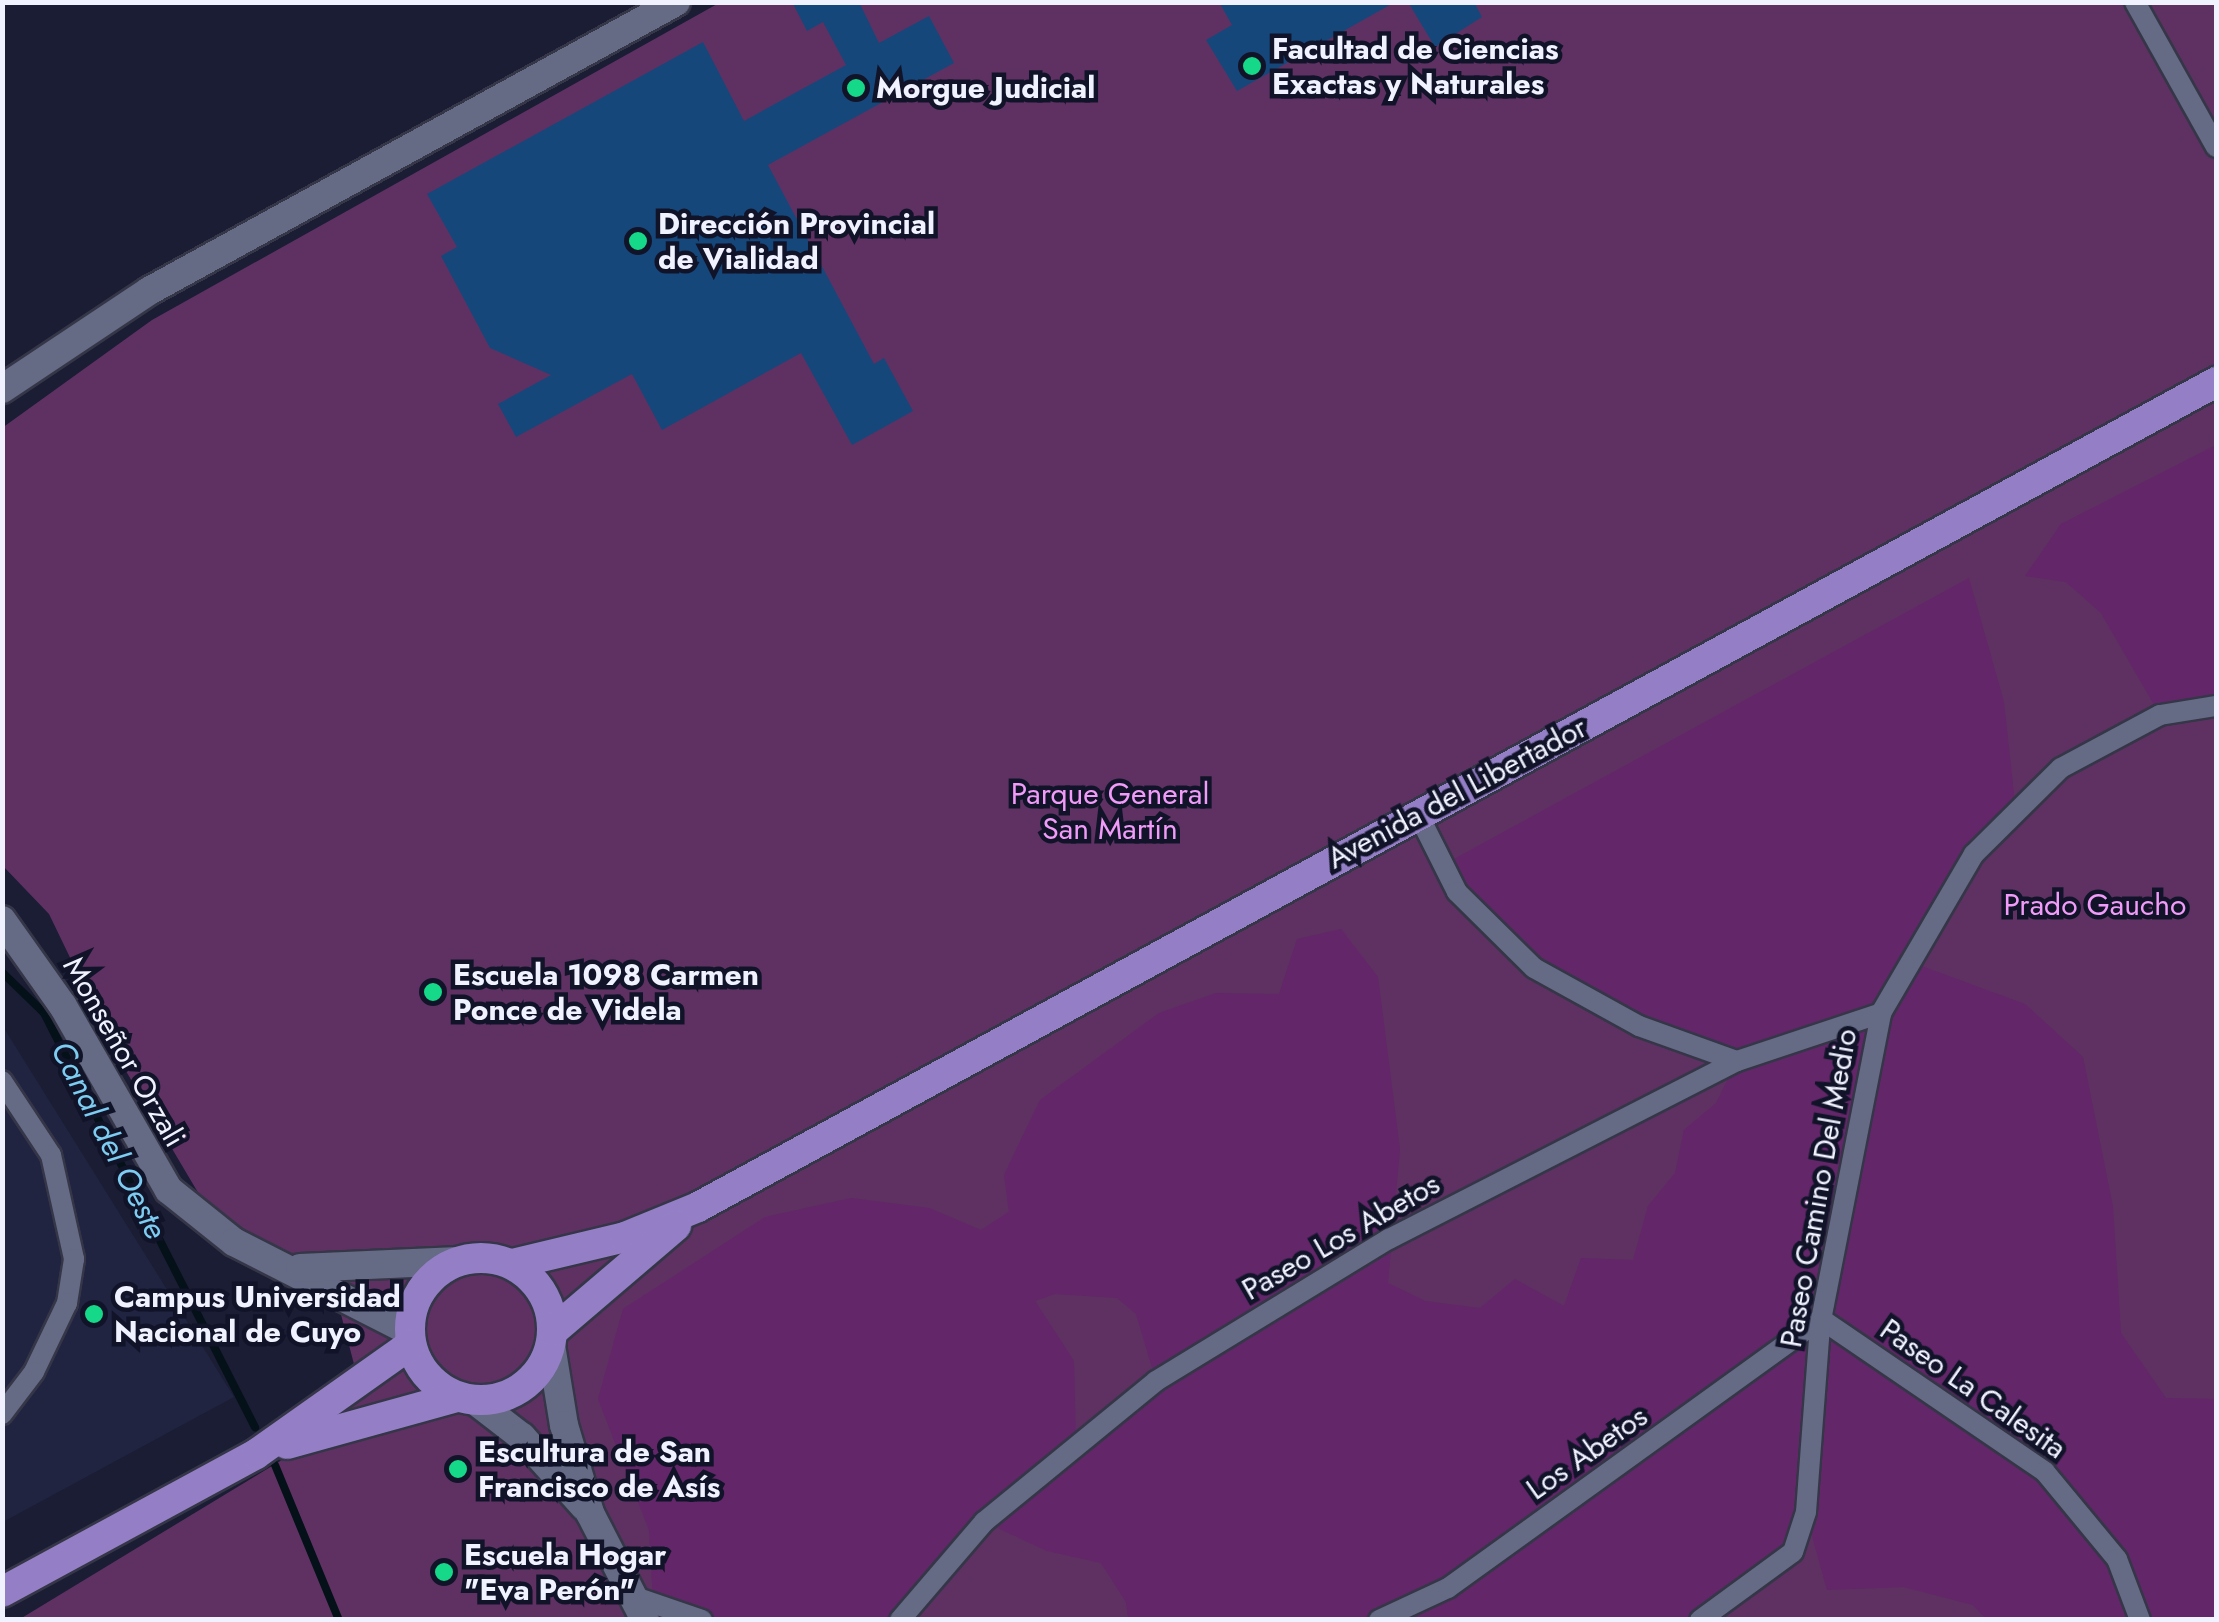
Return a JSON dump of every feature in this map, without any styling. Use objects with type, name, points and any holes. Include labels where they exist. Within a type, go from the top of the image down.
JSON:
[{"type":"main road","name":"Avenida del Libertador","points":[[512,1264],[625,1237],[698,1207],[2216,382]]},
{"type":"main road","name":"Avenida del Libertador","points":[[552,1339],[698,1207]]},
{"type":"main road","points":[[256,1454],[465,1398],[525,1386],[552,1339],[534,1280],[512,1264],[458,1261],[420,1292],[410,1338],[435,1385],[465,1398]]},
{"type":"main road","points":[[2,1592],[256,1454],[410,1338]]},
{"type":"street","points":[[2,390],[64,344],[250,236],[676,2]]},
{"type":"street","points":[[2135,2],[2216,148]]},
{"type":"street","points":[[2,410],[250,236]]},
{"type":"street","name":"Paseo Camino Del Medio","points":[[1700,1620],[1793,1552],[1806,1512],[1821,1319],[1881,1012],[1974,854],[2062,768],[2160,715],[2216,706]]},
{"type":"street","points":[[1418,814],[1457,892],[1534,968],[1639,1026],[1737,1061]]},
{"type":"street","name":"Monseñor Orzali","points":[[2,920],[64,1006],[169,1190],[234,1242],[298,1268],[410,1338]]},
{"type":"street","name":"Paseo Los Abetos","points":[[900,1620],[984,1522],[1156,1382],[1389,1239],[1737,1061],[1881,1012]]},
{"type":"street","points":[[2,1081],[51,1155],[74,1259],[58,1320],[2,1414]]},
{"type":"street","name":"Monseñor Orzali","points":[[298,1268],[458,1261]]},
{"type":"street","name":"Los Abetos","points":[[1379,1620],[1448,1588],[1821,1319]]},
{"type":"street","name":"Paseo La Calesita","points":[[1821,1319],[2045,1472],[2117,1559],[2140,1620]]},
{"type":"street","points":[[552,1339],[564,1425],[590,1513],[639,1608],[702,1620]]},
{"type":"street","points":[[465,1398],[522,1438],[590,1513]]},
{"type":"shaded area","points":[[2216,445],[2216,706],[2160,715],[2101,613],[2066,582],[2025,576],[2061,524]]},
{"type":"shaded area","points":[[1969,578],[2004,702],[2016,812],[1974,854],[1911,962],[2025,1004],[2083,1057],[2113,1207],[2121,1333],[2166,1398],[2216,1399],[2216,1619],[1986,1619],[1973,1605],[1904,1587],[1827,1590],[1806,1514],[1793,1552],[1700,1619],[1128,1619],[1126,1602],[1101,1563],[1047,1551],[985,1522],[900,1619],[645,1619],[653,1602],[649,1530],[598,1399],[623,1309],[765,1217],[851,1198],[929,1208],[981,1230],[1009,1212],[1004,1175],[1040,1100],[1159,1013],[1216,993],[1279,994],[1297,939],[1341,929],[1378,977],[1400,1149],[1388,1283],[1425,1301],[1480,1308],[1515,1279],[1564,1306],[1581,1258],[1633,1260],[1648,1206],[1675,1173],[1684,1130],[1716,1103],[1737,1061],[1534,968],[1443,865]],"holes":[[[1055,1294],[1117,1298],[1136,1314],[1156,1381],[1076,1445],[1074,1361],[1035,1301]]]},
{"type":"shaded area","name":"Campus Universidad Nacional de Cuyo","points":[[2,1025],[234,1397],[3,1522],[2,1522]]},
{"type":"green space","name":"Parque General San Martín","points":[[719,3],[2216,3],[2216,1619],[20,1619],[295,1452],[361,1391],[338,1303],[206,1206],[120,1061],[49,914],[3,866],[2,428],[152,320]]},
{"type":"building","name":"Dirección Provincial de Vialidad","points":[[792,2],[859,2],[879,43],[929,16],[954,63],[768,165],[874,364],[884,358],[913,411],[852,445],[801,353],[662,430],[632,374],[516,437],[498,404],[551,375],[490,348],[441,256],[457,247],[427,194],[703,42],[744,121],[846,65],[823,22],[807,31]]},
{"type":"building","name":"Facultad de Ciencias Exactas y Naturales","points":[[1219,2],[1395,2],[1237,91],[1206,40],[1232,25]]},
{"type":"building","name":"Facultad de Ciencias Exactas y Naturales","points":[[1408,2],[1474,2],[1482,17],[1435,47]]},
{"type":"waterway","name":"Canal del Oeste","points":[[2,972],[44,1013],[255,1427]]},
{"type":"waterway","name":"Canal del Oeste","points":[[275,1465],[339,1620]]},
{"type":"place","name":"Facultad de Ciencias Exactas y Naturales","points":[[1252,66]]},
{"type":"place","name":"Morgue Judicial","points":[[856,88]]},
{"type":"place","name":"Dirección Provincial de Vialidad","points":[[638,241]]},
{"type":"place","name":"Escuela 1098 Carmen Ponce de Videla","points":[[433,992]]},
{"type":"place","name":"Campus Universidad Nacional de Cuyo","points":[[94,1314]]},
{"type":"place","name":"Escultura de San Francisco de Asís","points":[[458,1469]]},
{"type":"place","name":"Escuela Hogar \"Eva Perón\"","points":[[444,1572]]},
{"type":"park label","name":"Prado Gaucho","points":[[2095,905]]}]
